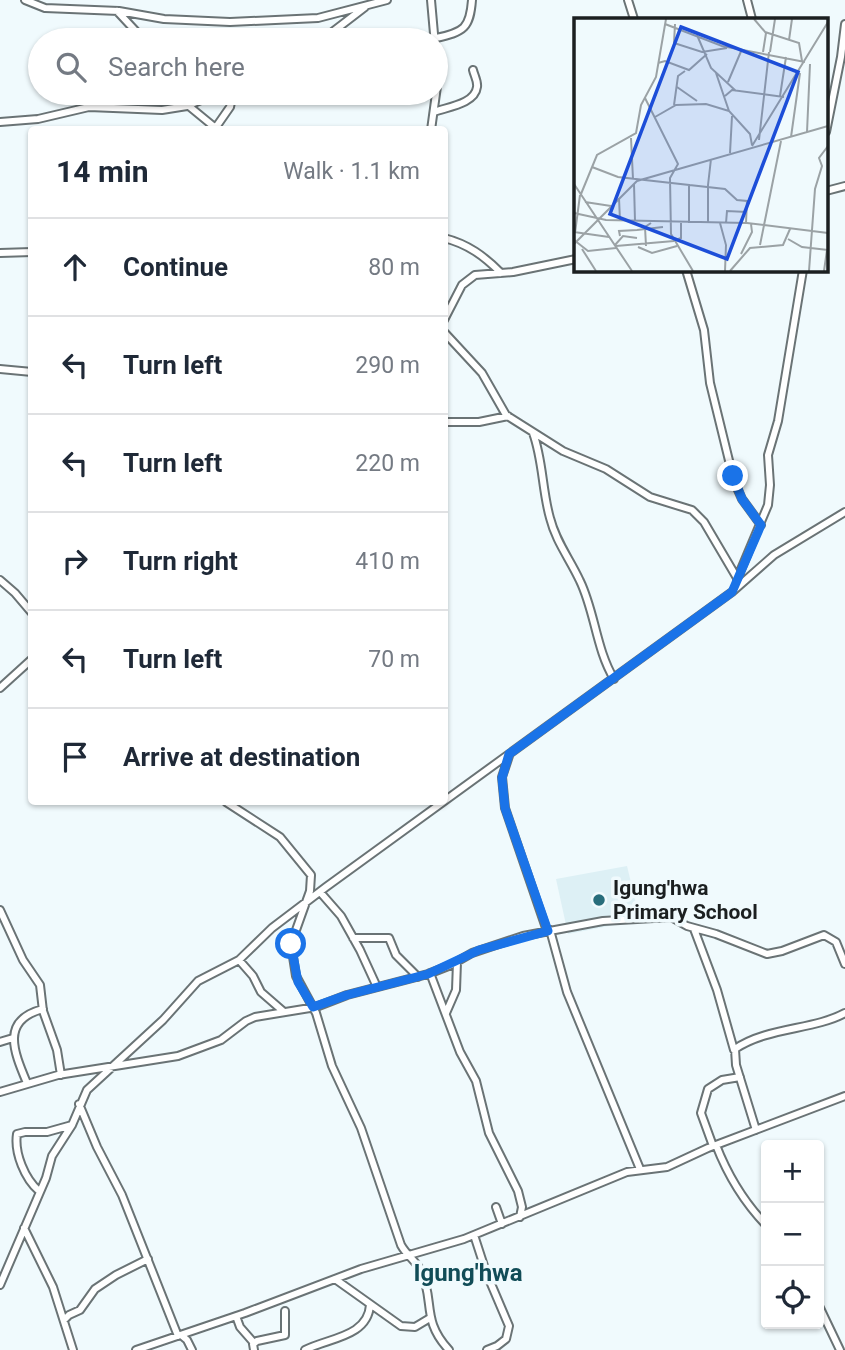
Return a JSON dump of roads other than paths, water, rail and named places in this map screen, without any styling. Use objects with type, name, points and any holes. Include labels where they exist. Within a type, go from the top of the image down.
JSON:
[{"type":"street","points":[[25,0],[45,8],[116,10],[188,21],[299,21],[387,0]]},
{"type":"street","points":[[431,0],[435,28]]},
{"type":"street","points":[[448,34],[466,26],[472,15],[472,0]]},
{"type":"street","points":[[628,0],[634,18]]},
{"type":"street","points":[[747,0],[752,18]]},
{"type":"street","points":[[338,28],[366,6]]},
{"type":"street","points":[[116,10],[133,28]]},
{"type":"street","points":[[828,122],[845,24]]},
{"type":"street","points":[[434,112],[456,105],[473,94],[477,86],[473,70]]},
{"type":"street","points":[[218,126],[230,105]]},
{"type":"street","points":[[432,126],[435,105]]},
{"type":"street","points":[[0,122],[38,119],[89,107],[144,110],[187,106],[212,126]]},
{"type":"street","points":[[828,190],[845,186]]},
{"type":"street","points":[[448,239],[463,243],[478,252],[501,273]]},
{"type":"street","points":[[0,253],[28,252]]},
{"type":"street","points":[[448,312],[467,279],[483,273],[501,273],[574,260]]},
{"type":"street","points":[[686,271],[704,330],[710,383],[734,481],[742,499],[761,525]]},
{"type":"street","points":[[732,592],[761,525],[770,495],[768,455],[778,421],[803,271]]},
{"type":"street","points":[[448,336],[482,373],[508,416],[563,451],[606,469],[650,497],[692,510],[704,522],[737,578]]},
{"type":"street","points":[[0,369],[28,372]]},
{"type":"street","points":[[448,422],[479,422],[508,416]]},
{"type":"street","points":[[533,433],[546,503],[556,539],[580,581],[604,660],[614,679]]},
{"type":"street","points":[[448,799],[732,592],[774,555],[845,512]]},
{"type":"street","points":[[0,580],[28,608]]},
{"type":"street","points":[[0,688],[28,663]]},
{"type":"street","points":[[509,754],[502,778],[505,808],[549,930],[567,992],[640,1169]]},
{"type":"street","points":[[231,805],[280,837],[308,869],[311,883],[293,934],[292,956],[299,987],[313,1007],[330,1061],[361,1128],[397,1235],[407,1256],[420,1268],[434,1328],[449,1350]]},
{"type":"street","points":[[0,1285],[55,1149],[72,1125],[87,1090],[163,1020],[202,978],[239,960],[272,929],[439,805]]},
{"type":"street","points":[[320,892],[341,916],[377,987]]},
{"type":"street","points":[[0,910],[23,960],[39,981],[43,1009],[57,1051],[61,1075]]},
{"type":"street","points":[[0,1092],[61,1075],[178,1056],[221,1040],[248,1019],[313,1007],[430,973],[479,950],[549,930],[603,921],[666,916],[694,929],[716,934],[767,954],[824,935],[836,942],[845,964]]},
{"type":"street","points":[[694,929],[708,962],[756,1130]]},
{"type":"street","points":[[353,938],[388,938],[396,955],[418,977]]},
{"type":"street","points":[[239,960],[253,976],[261,992],[284,1012]]},
{"type":"street","points":[[446,1013],[456,990],[457,961]]},
{"type":"street","points":[[430,973],[463,1059],[476,1081],[490,1135],[520,1197],[523,1212],[520,1217]]},
{"type":"street","points":[[27,1083],[16,1052],[14,1031],[21,1018],[43,1009]]},
{"type":"street","points":[[734,1049],[757,1038],[836,1018],[845,1013]]},
{"type":"street","points":[[0,1042],[13,1038]]},
{"type":"street","points":[[740,1077],[716,1083],[708,1089],[701,1113],[728,1175],[745,1202],[761,1220]]},
{"type":"street","points":[[136,1350],[383,1262],[474,1235],[616,1176],[640,1169],[667,1167],[845,1096]]},
{"type":"street","points":[[79,1104],[122,1195],[180,1335],[187,1340],[192,1350]]},
{"type":"street","points":[[39,1191],[27,1178],[16,1144],[17,1134],[55,1130],[72,1125]]},
{"type":"street","points":[[496,1207],[502,1224]]},
{"type":"street","points":[[24,1228],[53,1287],[73,1350]]},
{"type":"street","points":[[474,1235],[509,1326],[506,1339],[487,1350]]},
{"type":"street","points":[[64,1320],[80,1310],[95,1289],[148,1259]]},
{"type":"street","points":[[335,1279],[390,1320],[408,1328],[421,1325],[430,1318]]},
{"type":"street","points":[[304,1350],[360,1327],[368,1318],[370,1305]]},
{"type":"street","points":[[236,1316],[254,1347],[285,1335],[285,1311]]},
{"type":"street","points":[[824,1316],[840,1350]]},
{"type":"place","name":"Igung'hwa Primary School","points":[[599,900]]},
{"type":"district","name":"Igung'hwa","points":[[468,1273]]}]
